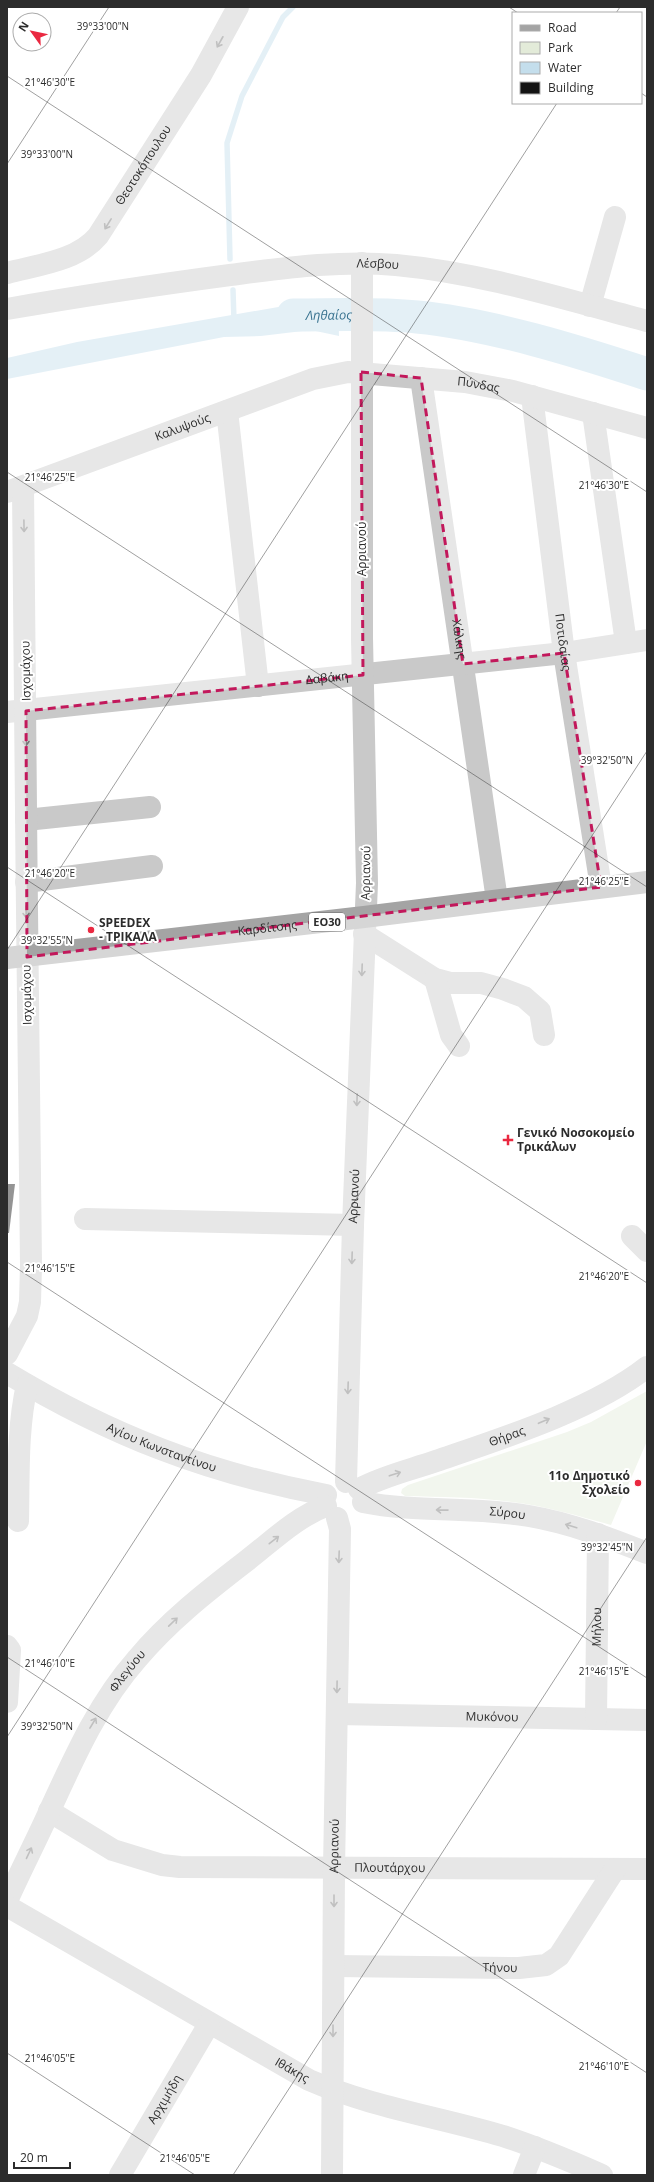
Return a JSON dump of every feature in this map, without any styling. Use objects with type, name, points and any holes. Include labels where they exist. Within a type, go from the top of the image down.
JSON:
[{"type":"main road","name":"Καρδίτσης","points":[[17,958],[364,926],[497,900],[647,882]]},
{"type":"street","name":"Θεοτοκόπουλου","points":[[7,273],[71,255],[90,245],[98,236],[201,75],[238,7]]},
{"type":"street","points":[[590,306],[615,217]]},
{"type":"street","name":"Λέσβου","points":[[7,309],[104,292],[308,265],[403,266],[480,277],[647,321]]},
{"type":"street","name":"Αρριανού","points":[[356,1491],[353,1225],[364,926],[367,883],[363,675],[361,372],[362,266]]},
{"type":"street","name":"Καλυψούς","points":[[15,490],[322,376],[342,372],[361,372]]},
{"type":"street","name":"Πύνδας","points":[[361,372],[473,383],[532,396],[647,428]]},
{"type":"street","name":"Χάλκης","points":[[421,378],[497,900]]},
{"type":"street","name":"Ποτιδαίας","points":[[532,396],[564,653],[601,887]]},
{"type":"street","points":[[227,411],[258,686]]},
{"type":"street","points":[[593,412],[637,641]]},
{"type":"street","name":"Ισχομάχου","points":[[7,1354],[28,1316],[30,1302],[17,958],[26,882],[26,820],[17,711],[15,490]]},
{"type":"street","name":"Δαβάκη","points":[[17,711],[564,653],[637,641]]},
{"type":"street","points":[[26,820],[150,807]]},
{"type":"street","points":[[26,882],[152,866]]},
{"type":"street","points":[[364,926],[435,979],[450,983],[481,983],[524,997],[540,1011],[544,1035]]},
{"type":"street","points":[[435,979],[451,1035],[459,1046]]},
{"type":"street","points":[[85,1218],[353,1225]]},
{"type":"street","name":"Θήρας","points":[[330,1506],[332,1487],[356,1491],[390,1475],[496,1440],[582,1406],[647,1367]]},
{"type":"street","name":"Αγίου Κωνσταντίνου","points":[[7,1373],[105,1427],[170,1454],[330,1506]]},
{"type":"street","points":[[18,1521],[19,1464],[23,1402],[27,1385]]},
{"type":"street","points":[[330,1506],[343,1519],[354,1516],[358,1513],[356,1491]]},
{"type":"street","name":"Σύρου","points":[[356,1491],[398,1507],[528,1516],[598,1534],[647,1553]]},
{"type":"street","name":"Αρριανού","points":[[330,1506],[340,1529],[334,1869],[332,2175]]},
{"type":"street","name":"Φλεγύου","points":[[7,1901],[13,1873],[49,1811],[91,1726],[113,1690],[145,1649],[178,1617],[223,1579],[294,1524],[313,1510],[330,1506]]},
{"type":"street","name":"Μήλου","points":[[596,1719],[598,1534]]},
{"type":"street","points":[[7,1646],[10,1650],[7,1702]]},
{"type":"street","name":"Μυκόνου","points":[[337,1714],[647,1720]]},
{"type":"street","name":"Πλουτάρχου","points":[[49,1811],[113,1850],[162,1864],[195,1868],[647,1869]]},
{"type":"street","name":"Τήνου","points":[[334,1966],[519,1968],[546,1965],[559,1956],[615,1869]]},
{"type":"street","name":"Ιθάκης","points":[[7,1906],[283,2067],[333,2090],[502,2136],[535,2147],[602,2175]]},
{"type":"street","name":"Αρχιμήδη","points":[[120,2175],[209,2024]]},
{"type":"street","points":[[524,2175],[535,2147]]},
{"type":"highlighted area","points":[[361,372],[421,378],[463,664],[564,653],[601,887],[27,957],[26,711],[363,675]]},
{"type":"green space","points":[[647,1391],[647,1441],[611,1525],[537,1506],[499,1500],[405,1496],[401,1493],[402,1489],[408,1485],[567,1432],[591,1422]]},
{"type":"water","points":[[338,303],[339,336],[311,330],[261,336],[224,337],[7,379],[7,358],[77,342],[284,306]]},
{"type":"building","points":[[7,1184],[15,1184],[9,1233],[7,1233]]},
{"type":"waterway","points":[[230,259],[227,143],[242,96],[283,17],[293,7]]},
{"type":"waterway","points":[[233,290],[234,321]]},
{"type":"waterway","name":"Ληθαίος","points":[[293,315],[386,315],[445,321],[503,332],[592,356],[647,374]]},
{"type":"place","name":"SPEEDEX - ΤΡΙΚΑΛΑ","points":[[91,930]]},
{"type":"place","name":"Γενικό Νοσοκομείο Τρικάλων","points":[[508,1140]]},
{"type":"place","name":"11ο Δημοτικό Σχολείο","points":[[638,1483]]}]
